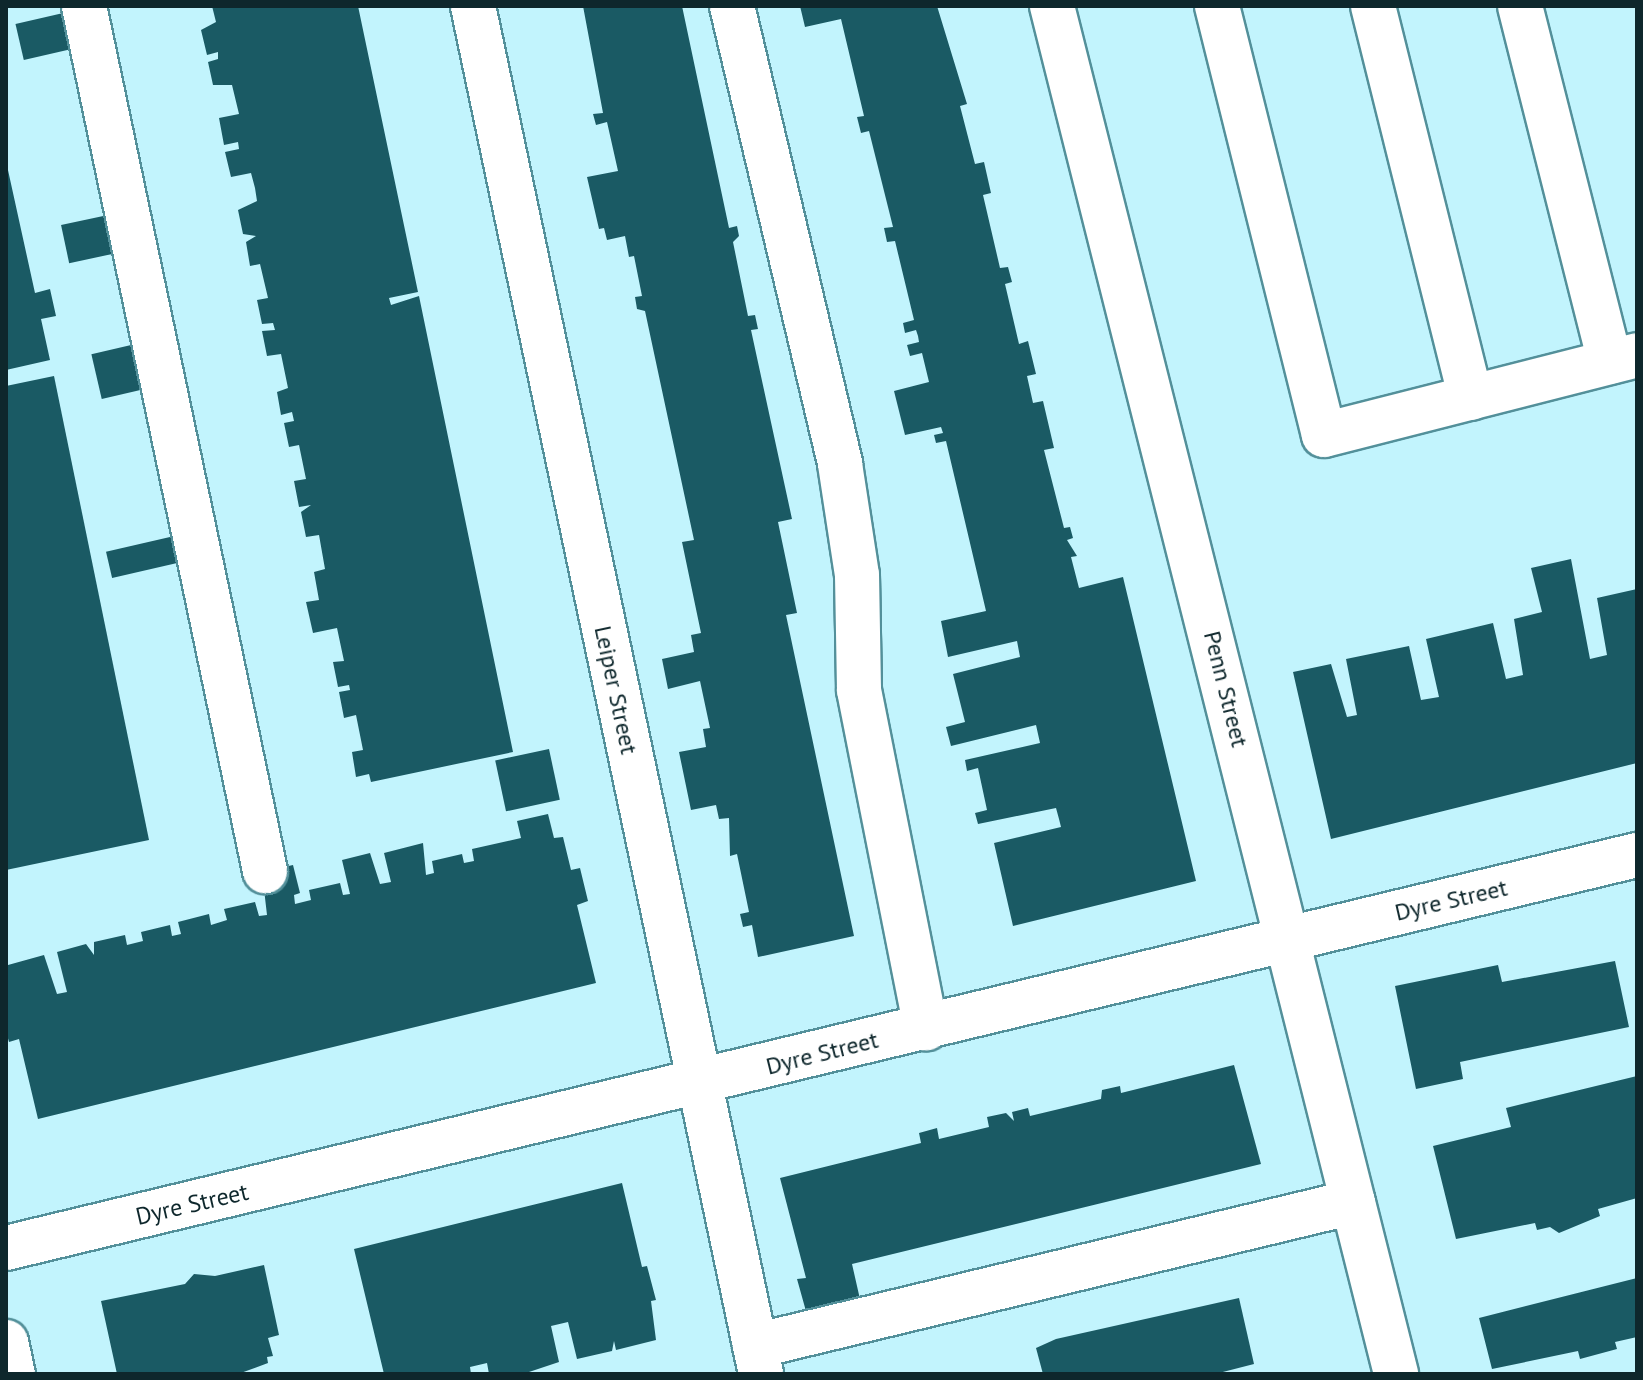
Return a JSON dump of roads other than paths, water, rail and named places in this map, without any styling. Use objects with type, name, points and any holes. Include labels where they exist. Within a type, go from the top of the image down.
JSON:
[{"type":"street","points":[[84,6],[265,871]]},
{"type":"street","name":"Leiper Street","points":[[473,6],[758,1360]]},
{"type":"street","points":[[732,6],[840,464],[857,575],[859,690],[926,1028]]},
{"type":"street","name":"Penn Street","points":[[1052,6],[1290,939],[1396,1374]]},
{"type":"street","points":[[1217,6],[1324,435],[1623,359],[1520,6]]},
{"type":"street","points":[[1373,6],[1471,398]]},
{"type":"street","name":"Dyre Street","points":[[6,1248],[1637,855]]},
{"type":"street","points":[[758,1360],[1353,1202]]},
{"type":"street","points":[[6,1342],[13,1374]]}]
